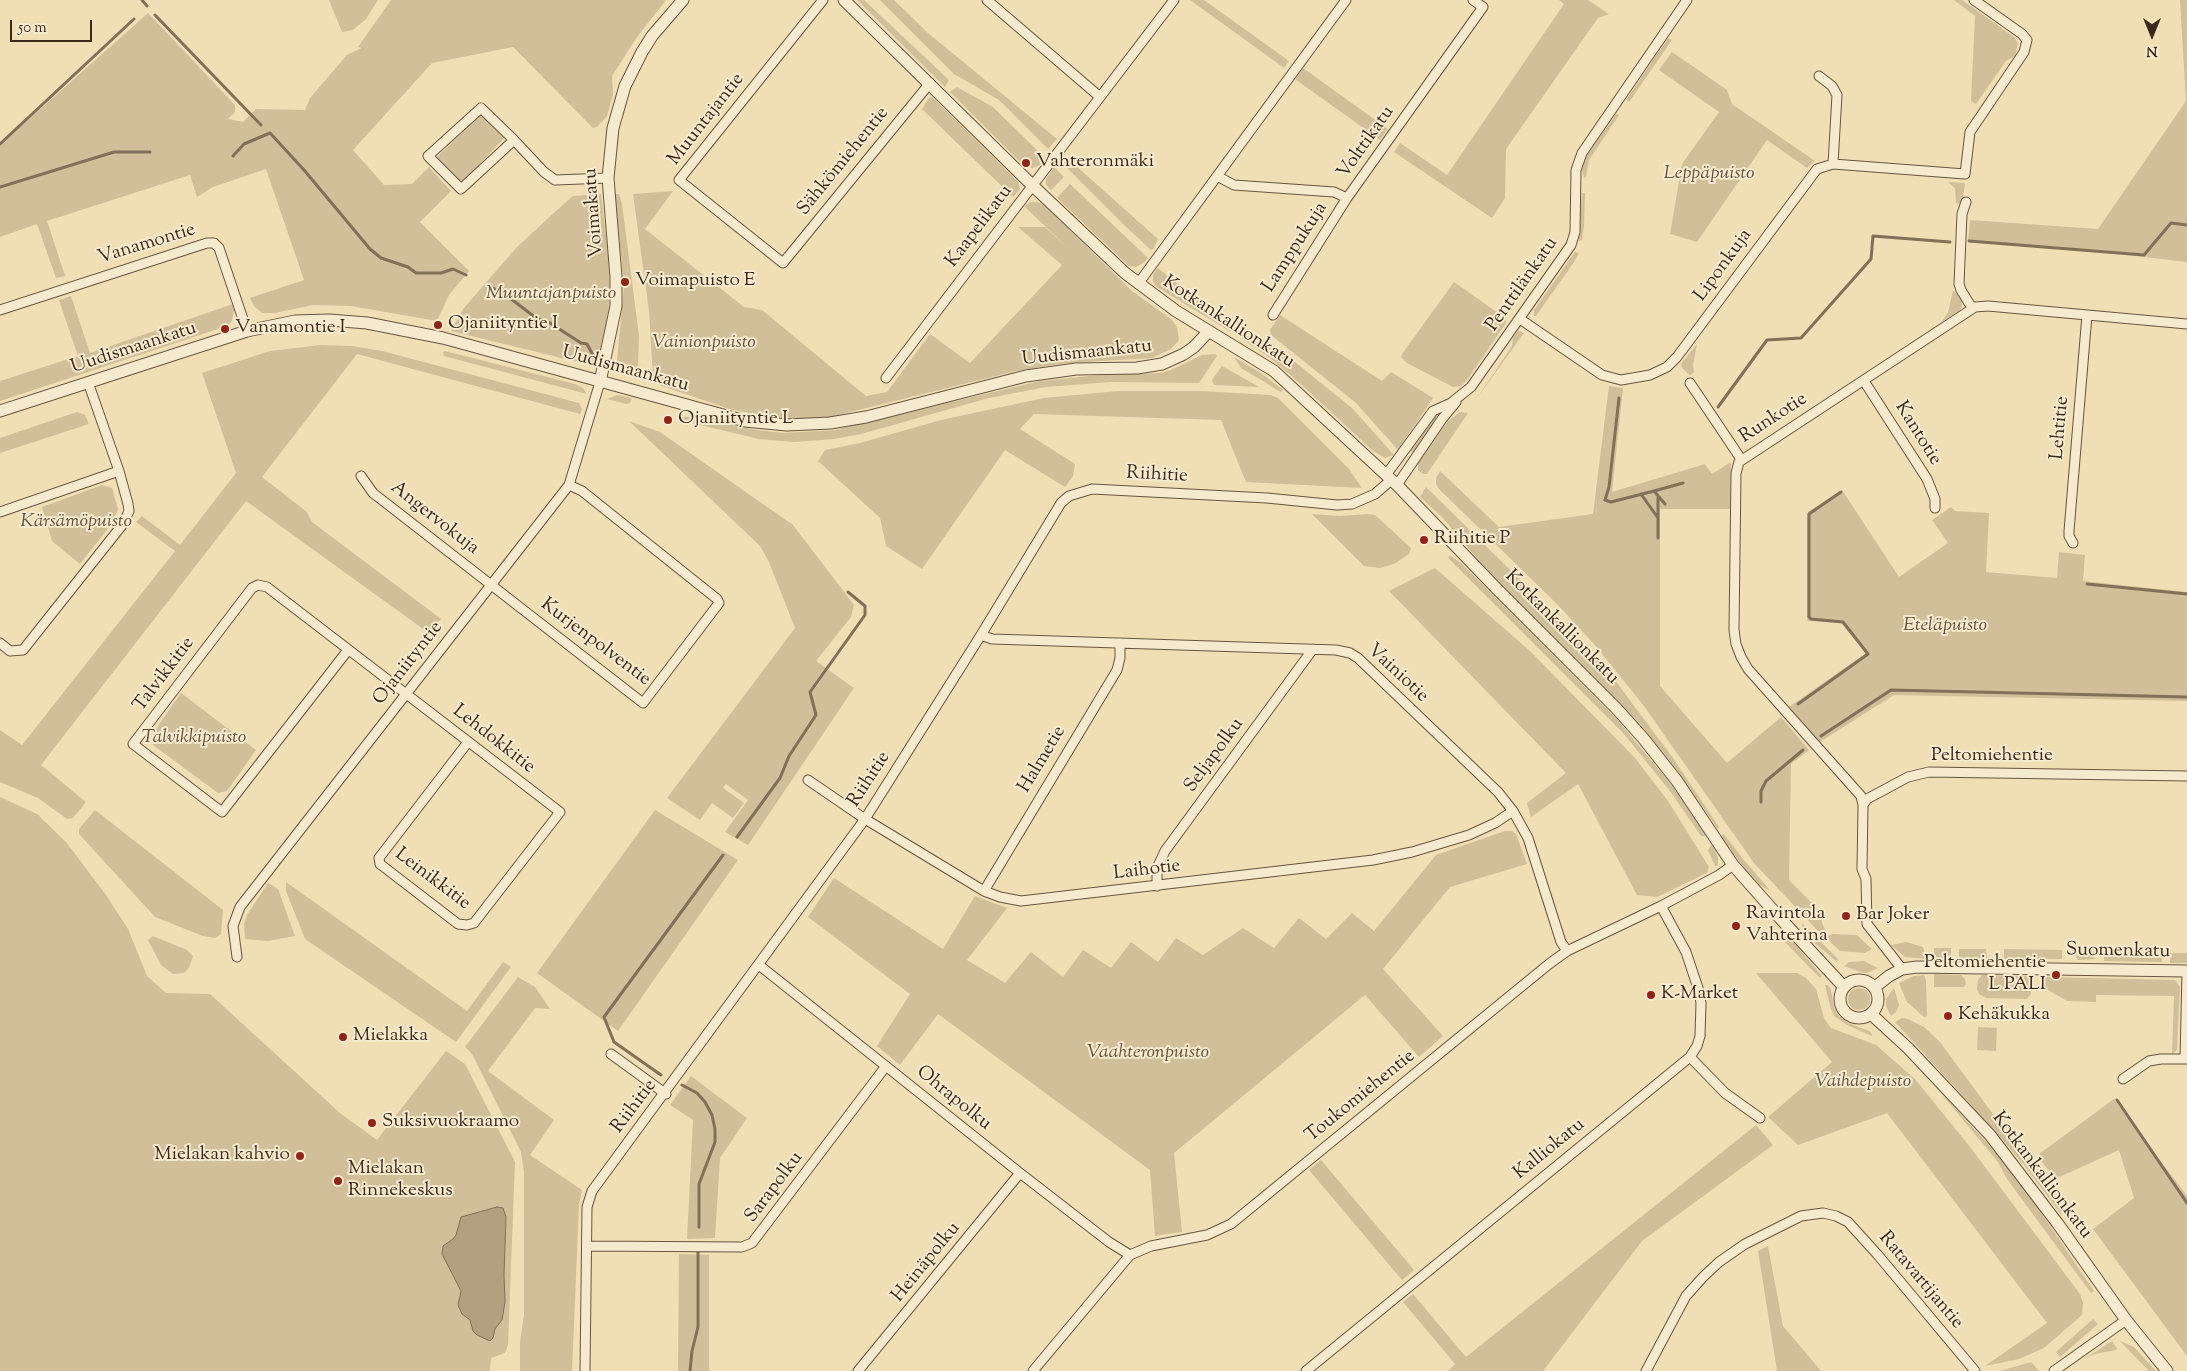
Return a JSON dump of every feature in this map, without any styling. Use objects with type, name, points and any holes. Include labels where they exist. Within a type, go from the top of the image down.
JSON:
[{"type":"street","name":"Voimakatu","points":[[600,382],[612,329],[616,292],[608,178],[613,128],[625,86],[652,36],[683,0]]},
{"type":"street","name":"Muuntajantie","points":[[783,263],[679,180],[823,0]]},
{"type":"street","name":"Kotkankallionkatu","points":[[844,0],[1032,185],[1138,284],[1274,371],[1392,480],[1496,588],[1616,708],[1643,738],[1677,781],[1733,865],[1778,918],[1844,986]]},
{"type":"street","points":[[987,0],[1100,97]]},
{"type":"street","points":[[1138,284],[1346,0]]},
{"type":"street","name":"Volttikatu","points":[[1218,176],[1234,184],[1334,192],[1347,198],[1485,4],[1473,0]]},
{"type":"street","name":"Penttilänkatu","points":[[1392,480],[1442,419],[1455,400],[1479,377],[1571,246],[1575,232],[1576,170],[1582,153],[1687,0]]},
{"type":"street","points":[[1819,76],[1832,86],[1837,95],[1833,164],[1965,174],[1970,132],[2024,52],[2027,43],[2027,38],[1974,0]]},
{"type":"street","name":"Kaapelikatu","points":[[886,378],[1171,1]]},
{"type":"street","name":"Sähkömiehentie","points":[[783,263],[930,83]]},
{"type":"street","points":[[514,140],[461,189],[428,156],[480,108],[514,140],[544,172],[555,180],[608,178]]},
{"type":"street","name":"Liponkuja","points":[[1520,319],[1602,375],[1622,380],[1632,380],[1659,372],[1677,357],[1812,174],[1820,167],[1833,164]]},
{"type":"street","name":"Lamppukuja","points":[[1273,314],[1347,198]]},
{"type":"street","points":[[1966,202],[1962,214],[1960,284],[1961,290],[1972,308],[1988,306],[2187,324]]},
{"type":"street","name":"Vanamontie","points":[[0,310],[207,243],[214,244],[219,248],[247,331]]},
{"type":"street","name":"Runkotie","points":[[1863,805],[1858,792],[1748,669],[1740,657],[1734,630],[1736,474],[1742,459],[1864,381],[1972,308]]},
{"type":"street","name":"Lehtitie","points":[[2073,543],[2069,536],[2069,531],[2086,315]]},
{"type":"street","name":"Uudismaankatu","points":[[0,411],[247,331],[295,321],[329,320],[367,323],[443,338],[745,421],[769,425],[806,425],[866,417],[1026,376],[1076,369],[1137,368],[1162,364],[1189,351],[1209,331]]},
{"type":"street","name":"Kantotie","points":[[1864,381],[1926,479],[1935,500],[1935,508]]},
{"type":"street","points":[[0,643],[10,651],[23,650],[123,524],[129,511],[119,471],[88,382]]},
{"type":"street","name":"Ojaniityntie","points":[[237,956],[233,926],[240,907],[569,484],[600,382]]},
{"type":"street","points":[[1690,382],[1742,459]]},
{"type":"street","name":"Penttilänkatu","points":[[1392,480],[1433,411],[1455,400]]},
{"type":"street","points":[[0,512],[119,471]]},
{"type":"street","name":"Angervokuja","points":[[361,476],[373,493],[491,584]]},
{"type":"street","name":"Riihitie","points":[[585,1371],[587,1207],[592,1191],[666,1094],[865,819],[981,635],[1061,503],[1069,496],[1092,489],[1257,497],[1337,505],[1364,500],[1375,494],[1392,480]]},
{"type":"street","name":"Kurjenpolventie","points":[[491,584],[643,703],[719,603],[717,598],[582,491],[569,484]]},
{"type":"street","name":"Talvikkitie","points":[[348,650],[222,812],[133,744],[252,588],[258,586],[266,586],[407,694]]},
{"type":"street","name":"Vainiotie","points":[[981,635],[992,639],[1313,649],[1342,651],[1358,658],[1498,792],[1513,810],[1528,838],[1561,942],[1567,951]]},
{"type":"street","name":"Halmetie","points":[[984,891],[1117,670],[1120,658],[1120,644]]},
{"type":"street","name":"Seljapolku","points":[[1157,886],[1157,868],[1165,851],[1313,649]]},
{"type":"street","name":"Lehdokkitie","points":[[407,694],[560,812]]},
{"type":"street","name":"Leinikkitie","points":[[468,742],[379,858],[380,864],[458,924],[467,925],[474,923],[560,812]]},
{"type":"street","name":"Peltomiehentie","points":[[1863,805],[1867,799],[1908,777],[1929,772],[2187,776]]},
{"type":"street","name":"Laihotie","points":[[808,780],[865,819],[984,891],[1009,899],[1035,901],[1373,860],[1412,852],[1484,830],[1513,810]]},
{"type":"street","points":[[1863,805],[1862,868],[1866,879],[1867,924],[1902,969]]},
{"type":"street","name":"Toukomiehentie","points":[[1033,1371],[1130,1255],[1151,1246],[1207,1235],[1231,1224],[1567,951],[1661,906],[1719,875],[1733,865]]},
{"type":"street","name":"Kalliokatu","points":[[1306,1371],[1690,1057],[1697,1046],[1700,1036],[1701,1003],[1699,991],[1686,952],[1661,906]]},
{"type":"street","name":"Ohrapolku","points":[[759,965],[1020,1174],[1109,1242],[1130,1255]]},
{"type":"street","name":"Suomenkatu","points":[[1875,987],[1902,969],[1930,966],[2187,971]]},
{"type":"street","points":[[2123,1079],[2149,1061],[2186,1059],[2187,971]]},
{"type":"street","points":[[1859,980],[1868,981],[1875,987],[1879,1002],[1872,1015],[1858,1019],[1844,1012],[1840,998],[1844,986],[1852,981],[1859,980]]},
{"type":"street","name":"Kotkankallionkatu","points":[[1872,1015],[1908,1048],[1990,1135],[2026,1180],[2126,1320],[2167,1371]]},
{"type":"street","points":[[611,1054],[666,1094]]},
{"type":"street","points":[[1690,1057],[1725,1093],[1760,1118]]},
{"type":"street","name":"Sarapolku","points":[[587,1246],[742,1247],[752,1243],[886,1066]]},
{"type":"street","name":"Heinäpolku","points":[[858,1371],[1020,1174]]},
{"type":"street","name":"Ratavartijantie","points":[[1646,1371],[1686,1296],[1719,1262],[1745,1244],[1801,1216],[1823,1213],[1836,1216],[1848,1222],[1975,1371]]},
{"type":"street","points":[[2054,1371],[2126,1320]]},
{"type":"green space","points":[[329,0],[378,0],[366,19],[353,30],[342,32]]},
{"type":"green space","points":[[391,0],[666,0],[637,37],[612,76],[613,94],[607,116],[597,127],[593,128],[513,47],[432,63],[353,150],[384,185],[412,184],[429,167],[451,191],[420,222],[469,271],[449,295],[437,321],[351,306],[313,305],[275,313],[262,313],[254,306],[250,298],[304,280],[266,169],[213,187],[197,197],[190,175],[47,221],[65,276],[56,278],[37,224],[0,237],[0,145],[148,13],[235,105],[235,112],[228,119],[243,122],[256,109],[305,110],[310,98],[347,55],[362,48],[358,47]]},
{"type":"green space","points":[[857,0],[864,0],[949,80],[945,87]]},
{"type":"green space","points":[[880,0],[894,0],[928,33],[1057,139],[1048,149],[999,100],[954,74]]},
{"type":"green space","points":[[1190,0],[1204,0],[1289,61],[1284,68]]},
{"type":"green space","points":[[1559,0],[1588,0],[1609,14],[1598,18],[1506,149],[1505,198],[1492,218],[1394,152],[1400,143],[1447,175],[1564,4]]},
{"type":"green space","points":[[1954,0],[1962,0],[2014,37],[2018,43],[2015,56],[2006,61],[1976,104],[1971,101],[1975,16]]},
{"type":"green space","points":[[2180,0],[2187,0],[2187,262],[2110,253],[1968,242],[1970,220],[2098,229],[2186,101]]},
{"type":"green space","points":[[1668,38],[1672,40],[1629,102],[1626,100]]},
{"type":"green space","name":"Leppäpuisto","points":[[1672,52],[1727,90],[1732,104],[1815,161],[1807,168],[1767,140],[1697,242],[1670,234],[1682,164],[1719,112],[1659,70]]},
{"type":"green space","points":[[1303,68],[1388,129],[1380,140],[1295,79]]},
{"type":"green space","points":[[957,87],[993,107],[1046,159],[1042,164],[1032,168],[1022,164],[950,92]]},
{"type":"green space","points":[[932,97],[1018,181],[1020,189],[1013,197],[922,109],[929,98]]},
{"type":"green space","points":[[481,114],[505,137],[465,180],[459,182],[438,161],[437,157]]},
{"type":"green space","points":[[1616,114],[1619,115],[1589,160],[1586,177],[1584,178],[1582,169],[1585,158]]},
{"type":"green space","points":[[1066,157],[1158,239],[1153,249],[1151,250],[1123,224],[1064,165]]},
{"type":"green space","points":[[1054,167],[1064,177],[1051,190],[1046,185],[1046,179]]},
{"type":"green space","points":[[1948,182],[1965,183],[1962,204],[1956,203],[1955,188]]},
{"type":"green space","points":[[1070,184],[1148,258],[1143,263],[1136,267],[1129,266],[1057,198]]},
{"type":"green space","name":"Vainionpuisto","points":[[673,191],[645,229],[744,307],[762,310],[866,396],[887,392],[930,334],[970,363],[1062,265],[1018,227],[1045,227],[1071,251],[1024,206],[1031,202],[1044,205],[1132,291],[1171,319],[1177,327],[1179,340],[1171,349],[1152,358],[1067,363],[1016,371],[830,417],[798,419],[768,417],[729,409],[654,382],[649,311],[633,194]]},
{"type":"green space","points":[[1582,193],[1585,193],[1584,226],[1582,240],[1579,241],[1578,237]]},
{"type":"green space","name":"Muuntajanpuisto","points":[[601,194],[610,268],[607,329],[602,349],[596,360],[586,364],[451,331],[463,309],[516,248],[557,210],[573,196]]},
{"type":"green space","points":[[615,194],[619,194],[622,204],[639,336],[638,364],[635,375],[632,376],[621,373],[617,360],[624,287]]},
{"type":"green space","points":[[1575,252],[1579,253],[1574,262],[1536,316],[1534,316],[1534,310]]},
{"type":"green space","points":[[1158,268],[1233,329],[1231,332],[1157,287],[1153,282],[1153,275]]},
{"type":"green space","points":[[1454,282],[1505,318],[1506,323],[1467,380],[1461,386],[1453,387],[1407,363],[1401,357]]},
{"type":"green space","points":[[1953,290],[1962,300],[1962,306],[1959,311],[1941,322],[1948,313]]},
{"type":"green space","points":[[71,296],[90,353],[233,304],[234,310],[232,321],[227,326],[0,401],[0,381],[78,356],[59,300]]},
{"type":"green space","points":[[1280,315],[1382,381],[1391,372],[1433,398],[1398,450],[1356,403],[1271,335],[1270,330]]},
{"type":"green space","points":[[1519,331],[1524,333],[1475,401],[1512,346],[1513,337]]},
{"type":"green space","points":[[1239,334],[1265,340],[1274,345],[1352,408],[1394,455],[1385,458],[1373,451],[1303,386],[1270,358],[1238,336]]},
{"type":"green space","points":[[1697,344],[1693,365],[1694,372],[1690,375],[1682,368],[1681,364]]},
{"type":"green space","points":[[321,345],[352,346],[382,351],[579,403],[582,409],[580,414],[357,354],[262,477],[307,512],[312,522],[441,619],[430,634],[246,501],[41,765],[86,802],[73,818],[67,819],[38,798],[0,782],[0,730],[22,745],[175,551],[136,522],[142,516],[180,545],[236,473],[202,373],[270,351]]},
{"type":"green space","points":[[443,352],[575,384],[583,388],[587,394],[444,356]]},
{"type":"green space","points":[[1215,354],[1217,356],[1199,383],[1111,382],[1046,387],[989,398],[861,434],[834,439],[794,442],[759,439],[679,420],[680,417],[699,417],[751,429],[783,433],[834,430],[1040,381],[1100,375],[1160,373],[1171,370],[1202,355]]},
{"type":"green space","points":[[1234,357],[1261,373],[1283,390],[1281,392],[1241,368]]},
{"type":"green space","points":[[1222,366],[1259,387],[1214,385],[1212,380]]},
{"type":"green space","points":[[1609,386],[1623,388],[1612,492],[1705,464],[1712,474],[1731,462],[1730,509],[1660,509],[1660,686],[1727,763],[1781,717],[1809,750],[1791,764],[1789,880],[1821,912],[1822,923],[1825,929],[1822,931],[1818,931],[1754,863],[1644,706],[1594,644],[1557,604],[1436,484],[1436,478],[1440,471],[1499,527],[1593,514]]},
{"type":"green space","points":[[1118,391],[1200,391],[1271,395],[1278,398],[1349,469],[1362,488],[1246,482],[1221,420],[1034,414],[1020,429],[1075,464],[1073,476],[1065,487],[1005,450],[922,569],[886,546],[880,518],[818,461],[825,450],[860,443],[941,420],[1044,398]]},
{"type":"green space","points":[[617,395],[632,398],[630,403],[627,404],[607,399]]},
{"type":"green space","points":[[77,412],[85,415],[89,424],[0,453],[0,438]]},
{"type":"green space","points":[[1460,412],[1468,413],[1427,474],[1423,474],[1418,470],[1418,462],[1447,422]]},
{"type":"green space","points":[[1436,416],[1437,419],[1413,453],[1410,451],[1434,417]]},
{"type":"green space","points":[[629,421],[660,432],[793,525],[854,605],[851,617],[816,661],[854,688],[748,845],[725,832],[748,800],[726,784],[723,788],[744,803],[733,818],[712,803],[700,820],[667,798],[795,628],[769,562],[760,546]]},
{"type":"green space","name":"Kärsämöpuisto","points":[[102,485],[112,488],[118,509],[113,522],[80,564],[52,541],[42,507]]},
{"type":"green space","points":[[1426,487],[1565,624],[1617,683],[1673,758],[1719,827],[1718,829],[1678,772],[1643,728],[1480,562],[1443,518],[1420,497]]},
{"type":"green space","name":"Eteläpuisto","points":[[1842,490],[1899,577],[1948,543],[1932,520],[1951,507],[1955,511],[1989,513],[1986,572],[2057,578],[2059,552],[2085,555],[2083,581],[2187,592],[2187,701],[1894,695],[1820,742],[1789,707],[1866,653],[1841,623],[1807,621],[1807,515],[1809,511]]},
{"type":"green space","points":[[1312,514],[1340,516],[1375,515],[1411,548],[1409,554],[1394,564],[1380,568],[1364,566]]},
{"type":"green space","points":[[1450,555],[1462,564],[1616,718],[1674,788],[1706,836],[1701,836],[1670,791],[1624,734],[1448,558]]},
{"type":"green space","points":[[1435,568],[1530,651],[1635,758],[1668,801],[1709,867],[1707,873],[1657,897],[1637,895],[1578,784],[1531,817],[1527,803],[1566,773],[1389,591]]},
{"type":"green space","name":"Talvikkipuisto","points":[[181,693],[256,750],[227,791],[218,793],[153,745],[153,733]]},
{"type":"green space","name":"Mielakan Rinnekeskus","points":[[0,797],[37,814],[66,842],[106,895],[128,929],[147,976],[166,993],[210,994],[340,1113],[377,1140],[446,1051],[465,1064],[515,1162],[508,1345],[505,1353],[491,1358],[490,1371],[0,1371]]},
{"type":"green space","points":[[95,810],[223,910],[221,934],[215,938],[203,936],[155,917],[79,834],[79,829]]},
{"type":"green space","points":[[655,810],[738,860],[618,1031],[537,973]]},
{"type":"green space","name":"Vaahteronpuisto","points":[[1505,831],[1512,831],[1516,834],[1527,864],[1450,887],[1383,969],[1443,1036],[1419,1057],[1365,995],[1174,1153],[1182,1232],[1155,1236],[1150,1170],[938,1014],[900,1065],[877,1046],[910,994],[808,917],[834,878],[943,949],[975,896],[1007,908],[967,960],[1005,983],[1031,952],[1063,977],[1083,950],[1111,968],[1131,942],[1158,962],[1176,938],[1203,955],[1243,928],[1274,948],[1299,918],[1326,939],[1352,913],[1374,931],[1436,855]]},
{"type":"green space","points":[[1724,834],[1768,890],[1758,884],[1746,871],[1721,836]]},
{"type":"green space","points":[[1712,844],[1718,857],[1718,865],[1715,866],[1708,850]]},
{"type":"green space","points":[[286,882],[467,1011],[503,962],[511,967],[456,1042],[305,939],[286,891]]},
{"type":"green space","points":[[268,883],[278,889],[295,936],[268,941],[245,939],[244,924],[247,915]]},
{"type":"green space","points":[[1802,923],[1838,959],[1837,962],[1804,934]]},
{"type":"green space","points":[[1833,934],[1857,935],[1872,949],[1865,953],[1840,951],[1825,937]]},
{"type":"green space","points":[[153,936],[187,950],[193,956],[189,968],[184,973],[173,974],[161,965],[148,940]]},
{"type":"green space","points":[[1785,939],[1795,944],[1822,976],[1820,978],[1784,941]]},
{"type":"green space","points":[[1906,942],[1923,947],[1926,959],[1905,957],[1891,945]]},
{"type":"green space","points":[[1934,948],[1951,948],[1951,958],[1934,959]]},
{"type":"green space","points":[[1959,949],[1986,949],[1987,958],[1959,959]]},
{"type":"green space","points":[[2004,949],[2062,950],[2062,959],[2004,959]]},
{"type":"green space","points":[[2076,951],[2094,951],[2095,959],[2078,960],[2075,954]]},
{"type":"green space","points":[[2104,952],[2162,953],[2162,962],[2104,961]]},
{"type":"green space","points":[[2170,953],[2187,953],[2187,963],[2170,963]]},
{"type":"green space","points":[[1864,961],[1878,968],[1867,973],[1844,966],[1849,962]]},
{"type":"green space","name":"Vaihdepuisto","points":[[1756,973],[1797,973],[1806,978],[1816,989],[1824,1018],[1831,1028],[1876,1045],[1915,1079],[1970,1147],[2080,1294],[2083,1303],[2082,1315],[2044,1348],[2019,1359],[1985,1366],[2047,1323],[1887,1113],[1798,1145],[1768,1117],[1832,1062]]},
{"type":"green space","points":[[1934,974],[1961,975],[1965,979],[1966,984],[1964,987],[1934,987]]},
{"type":"green space","points":[[1924,975],[1926,980],[1927,1016],[1924,1017],[1907,1002],[1899,983],[1914,976]]},
{"type":"green space","points":[[1982,975],[2026,976],[2031,981],[2031,994],[2027,999],[1986,998],[1979,994],[1977,989],[1978,980]]},
{"type":"green space","points":[[518,977],[535,987],[550,1009],[535,1008],[488,1071],[554,1120],[530,1155],[582,1190],[579,1205],[572,1371],[520,1371],[520,1342],[524,1315],[524,1172],[521,1152],[472,1054],[465,1047]]},
{"type":"green space","points":[[2043,977],[2175,980],[2180,987],[2177,1050],[2172,1054],[2174,996],[2096,995],[2096,1002],[2067,1001],[2043,987]]},
{"type":"green space","points":[[1825,985],[1828,985],[1831,990],[1834,1008],[1838,1015],[1848,1023],[1869,1031],[1872,1036],[1847,1025],[1834,1016]]},
{"type":"green space","points":[[1859,988],[1867,991],[1870,999],[1867,1007],[1859,1010],[1851,1007],[1848,999],[1851,991]]},
{"type":"green space","points":[[1894,988],[1899,1005],[1896,1012],[1891,1016],[1886,1006],[1886,999]]},
{"type":"green space","points":[[1902,1018],[1924,1027],[1940,1042],[2064,1211],[2061,1214],[2024,1165],[1993,1129],[1895,1022]]},
{"type":"green space","points":[[1978,1027],[1997,1028],[1996,1051],[1977,1050]]},
{"type":"green space","points":[[691,1076],[747,1118],[720,1158],[715,1238],[687,1239],[693,1120],[670,1105]]},
{"type":"green space","points":[[1935,1086],[1998,1155],[2027,1192],[2094,1291],[2091,1293],[2007,1179],[1998,1162]]},
{"type":"green space","points":[[2114,1099],[2187,1196],[2187,1356],[2093,1229],[2134,1198],[2119,1150],[2055,1179],[2039,1158],[2039,1154]]},
{"type":"green space","points":[[1756,1125],[1773,1145],[1642,1241],[1543,1371],[1448,1371],[1455,1364],[1403,1302],[1413,1294],[1466,1357]]},
{"type":"green space","points":[[1321,1160],[1414,1270],[1402,1280],[1309,1170]]},
{"type":"green space","points":[[1768,1246],[1783,1326],[1821,1371],[1777,1371],[1758,1251]]},
{"type":"green space","points":[[679,1254],[709,1255],[709,1371],[678,1371]]},
{"type":"green space","points":[[2093,1319],[2098,1324],[2060,1357],[2056,1352]]},
{"type":"green space","points":[[2112,1341],[2116,1350],[2095,1354],[2084,1359]]},
{"type":"green space","points":[[2120,1341],[2134,1347],[2156,1371],[2149,1371]]},
{"type":"green space","points":[[2031,1362],[2039,1371],[2000,1371]]},
{"type":"shaded area","points":[[497,1207],[503,1208],[506,1217],[505,1302],[502,1320],[495,1329],[493,1338],[490,1341],[477,1335],[473,1331],[470,1320],[462,1314],[458,1305],[461,1291],[442,1254],[443,1246],[456,1235],[461,1217]]},
{"type":"waterway","points":[[142,0],[147,6]]},
{"type":"waterway","points":[[155,15],[261,125]]},
{"type":"waterway","points":[[0,144],[134,19]]},
{"type":"waterway","points":[[233,156],[244,144],[270,133],[304,170],[370,249],[381,258],[408,267],[416,273],[441,273],[453,269],[466,275]]},
{"type":"waterway","points":[[0,187],[114,152],[150,152]]},
{"type":"waterway","points":[[1969,241],[2144,255],[2171,223],[2187,225]]},
{"type":"waterway","points":[[1718,407],[1767,340],[1801,338],[1871,259],[1873,236],[1950,242]]},
{"type":"waterway","points":[[487,285],[506,295],[536,318],[550,323],[581,343],[587,344],[593,355]]},
{"type":"waterway","points":[[1619,398],[1609,487],[1605,500],[1611,502],[1654,491],[1665,504]]},
{"type":"waterway","points":[[1654,491],[1683,483]]},
{"type":"waterway","points":[[1798,704],[1868,654],[1843,622],[1811,619],[1809,617],[1809,514],[1841,492]]},
{"type":"waterway","points":[[1641,494],[1658,518],[1658,538]]},
{"type":"waterway","points":[[1658,496],[1658,517]]},
{"type":"waterway","points":[[2087,584],[2187,594]]},
{"type":"waterway","points":[[737,837],[780,778],[789,756],[816,715],[810,692],[865,615],[865,606],[848,592]]},
{"type":"waterway","points":[[1821,736],[1891,690],[2187,697]]},
{"type":"waterway","points":[[1761,802],[1761,791],[1766,781],[1803,750]]},
{"type":"waterway","points":[[661,1075],[614,1042],[604,1017],[723,855]]},
{"type":"waterway","points":[[682,1085],[697,1093],[705,1102],[712,1115],[715,1129],[715,1142],[699,1184],[699,1227]]},
{"type":"waterway","points":[[2117,1100],[2187,1203]]},
{"type":"waterway","points":[[690,1371],[692,1351],[698,1327],[698,1252]]},
{"type":"place","name":"Vahteronmäki","points":[[1026,163]]},
{"type":"place","name":"Voimapuisto E","points":[[625,282]]},
{"type":"place","name":"Ojaniityntie I","points":[[438,325]]},
{"type":"place","name":"Vanamontie I","points":[[225,329]]},
{"type":"place","name":"Ojaniityntie L","points":[[668,420]]},
{"type":"place","name":"Riihitie P","points":[[1424,540]]},
{"type":"place","name":"Bar Joker","points":[[1846,916]]},
{"type":"place","name":"Ravintola Vahterina","points":[[1736,926]]},
{"type":"place","name":"Peltomiehentie L PALI","points":[[2056,975]]},
{"type":"place","name":"K-Market","points":[[1651,995]]},
{"type":"place","name":"Kehäkukka","points":[[1948,1016]]},
{"type":"place","name":"Mielakka","points":[[343,1037]]},
{"type":"place","name":"Suksivuokraamo","points":[[372,1123]]},
{"type":"place","name":"Mielakan kahvio","points":[[300,1156]]},
{"type":"place","name":"Mielakan Rinnekeskus","points":[[338,1181]]}]
